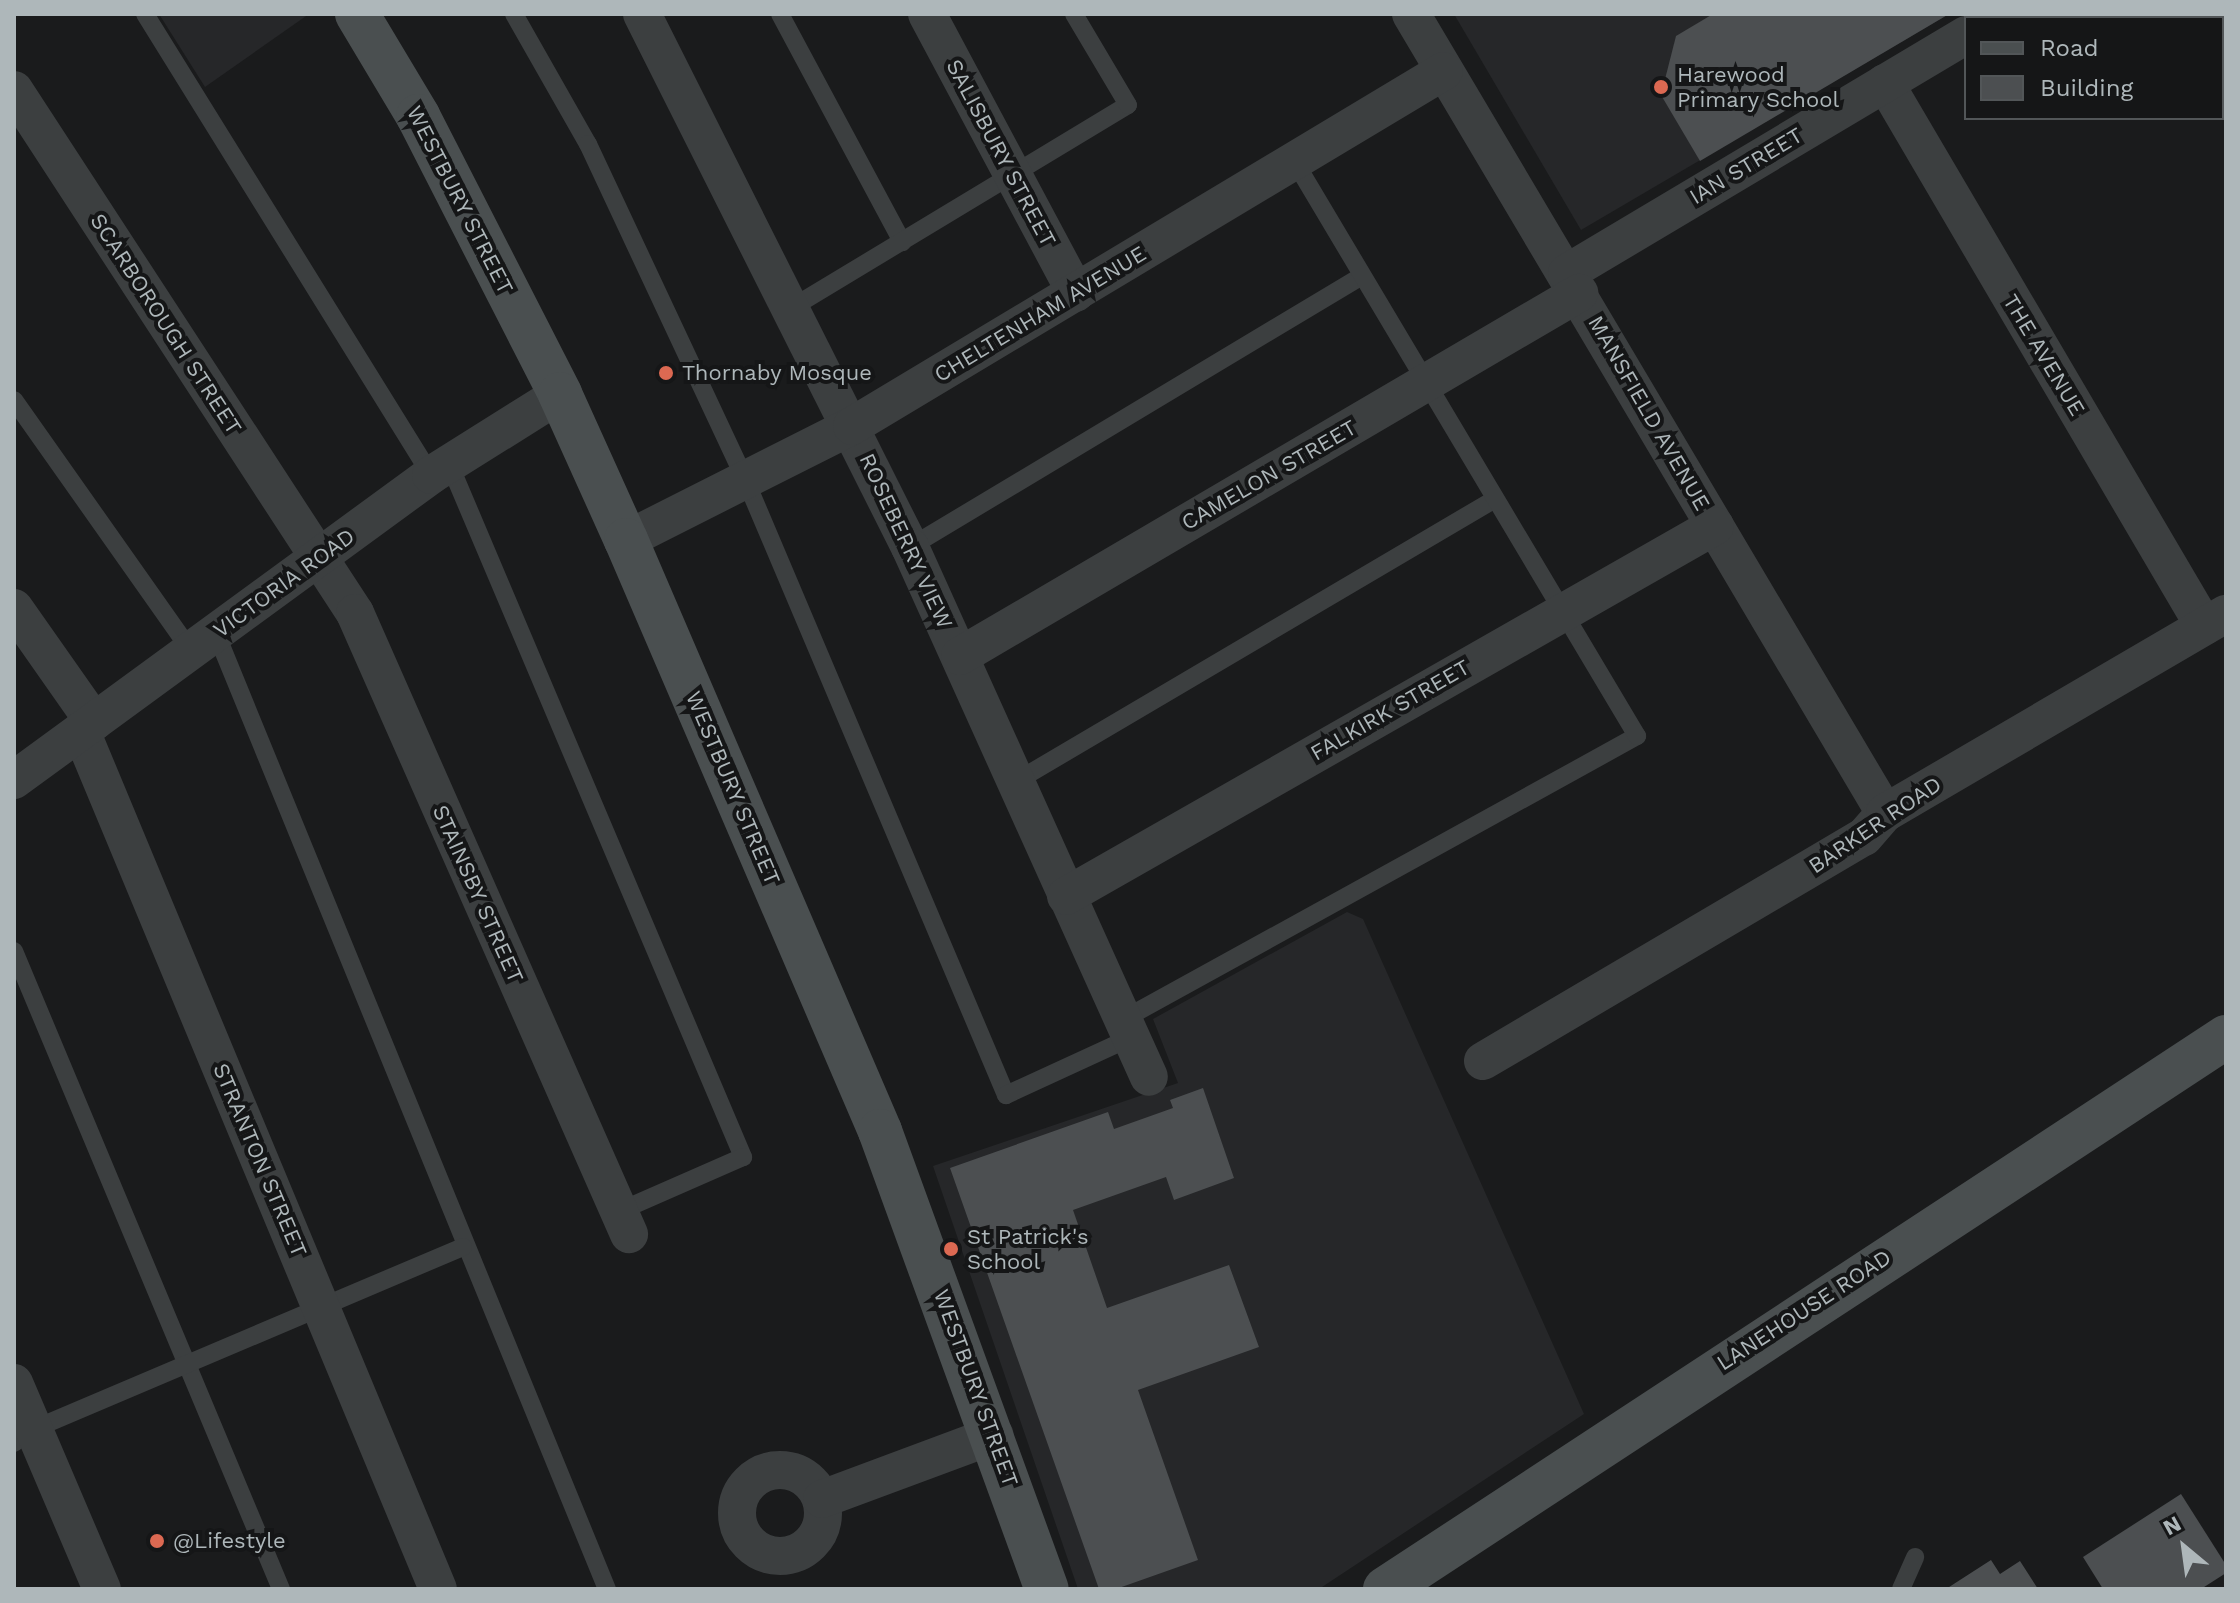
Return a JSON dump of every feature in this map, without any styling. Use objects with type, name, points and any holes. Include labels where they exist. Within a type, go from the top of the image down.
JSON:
[{"type":"street","name":"WESTBURY STREET","points":[[357,14],[418,116],[560,394],[626,540],[874,1117],[994,1435],[1047,1589]]},
{"type":"street","name":"ROSEBERRY VIEW","points":[[642,14],[793,307],[910,547],[1149,1077]]},
{"type":"street","name":"SALISBURY STREET","points":[[927,14],[1076,293]]},
{"type":"street","name":"MANSFIELD AVENUE","points":[[1411,14],[1885,813]]},
{"type":"street","name":"IAN STREET","points":[[1573,283],[1885,83],[1964,36]]},
{"type":"street","name":"CHELTENHAM AVENUE","points":[[626,540],[852,426],[1444,71]]},
{"type":"street","name":"THE AVENUE","points":[[1885,83],[2215,620]]},
{"type":"street","name":"SCARBOROUGH STREET","points":[[15,93],[319,559]]},
{"type":"street","name":"CAMELON STREET","points":[[960,656],[1426,383],[1573,283]]},
{"type":"street","name":"VICTORIA ROAD","points":[[14,780],[440,469],[560,394]]},
{"type":"street","name":"FALKIRK STREET","points":[[1066,896],[1715,526]]},
{"type":"street","name":"STAINSBY STREET","points":[[319,559],[355,613],[623,1223]]},
{"type":"street","name":"STRANTON STREET","points":[[14,608],[87,726],[438,1589]]},
{"type":"street","name":"BARKER ROAD","points":[[1483,1061],[1864,837],[1885,813],[2215,620]]},
{"type":"street","name":"LANEHOUSE ROAD","points":[[1385,1589],[2226,1037]]},
{"type":"street","points":[[14,1383],[24,1436],[102,1589]]},
{"type":"street","points":[[822,1499],[994,1435]]},
{"type":"lane","points":[[145,14],[440,469],[743,1157],[623,1223]]},
{"type":"lane","points":[[514,14],[588,144],[746,481],[1006,1095],[1637,736],[1360,277],[1295,162]]},
{"type":"lane","points":[[780,14],[902,242]]},
{"type":"lane","points":[[793,307],[1128,105],[1074,14]]},
{"type":"lane","points":[[910,547],[1360,277]]},
{"type":"lane","points":[[14,400],[203,642],[607,1589]]},
{"type":"lane","points":[[1015,782],[1495,499]]},
{"type":"lane","points":[[14,951],[281,1589]]},
{"type":"lane","points":[[24,1436],[463,1247]]},
{"type":"lane","points":[[1901,1589],[1915,1557]]},
{"type":"shaded area","points":[[159,14],[309,14],[205,87]]},
{"type":"shaded area","name":"Harewood Primary School","points":[[1454,14],[1949,14],[1581,230]]},
{"type":"shaded area","points":[[1347,912],[1363,919],[1584,1414],[1319,1589],[1078,1589],[933,1166],[1178,1083],[1153,1019]]},
{"type":"building","points":[[1713,14],[1949,14],[1700,161],[1661,95],[1676,36]]},
{"type":"building","points":[[1203,1088],[1234,1178],[1174,1200],[1166,1177],[1073,1210],[1107,1308],[1229,1265],[1259,1347],[1138,1390],[1198,1560],[1116,1589],[1099,1589],[950,1168],[1108,1112],[1114,1129],[1173,1108],[1170,1100]]},
{"type":"building","points":[[2181,1494],[2226,1565],[2226,1573],[2201,1589],[2103,1589],[2083,1557]]},
{"type":"building","points":[[1991,1560],[2000,1574],[2020,1561],[2038,1589],[1946,1589]]},
{"type":"place","name":"Harewood Primary School","points":[[1661,87]]},
{"type":"place","name":"Thornaby Mosque","points":[[666,373]]},
{"type":"place","name":"St Patrick's School","points":[[951,1249]]},
{"type":"place","name":"@Lifestyle","points":[[157,1541]]}]
